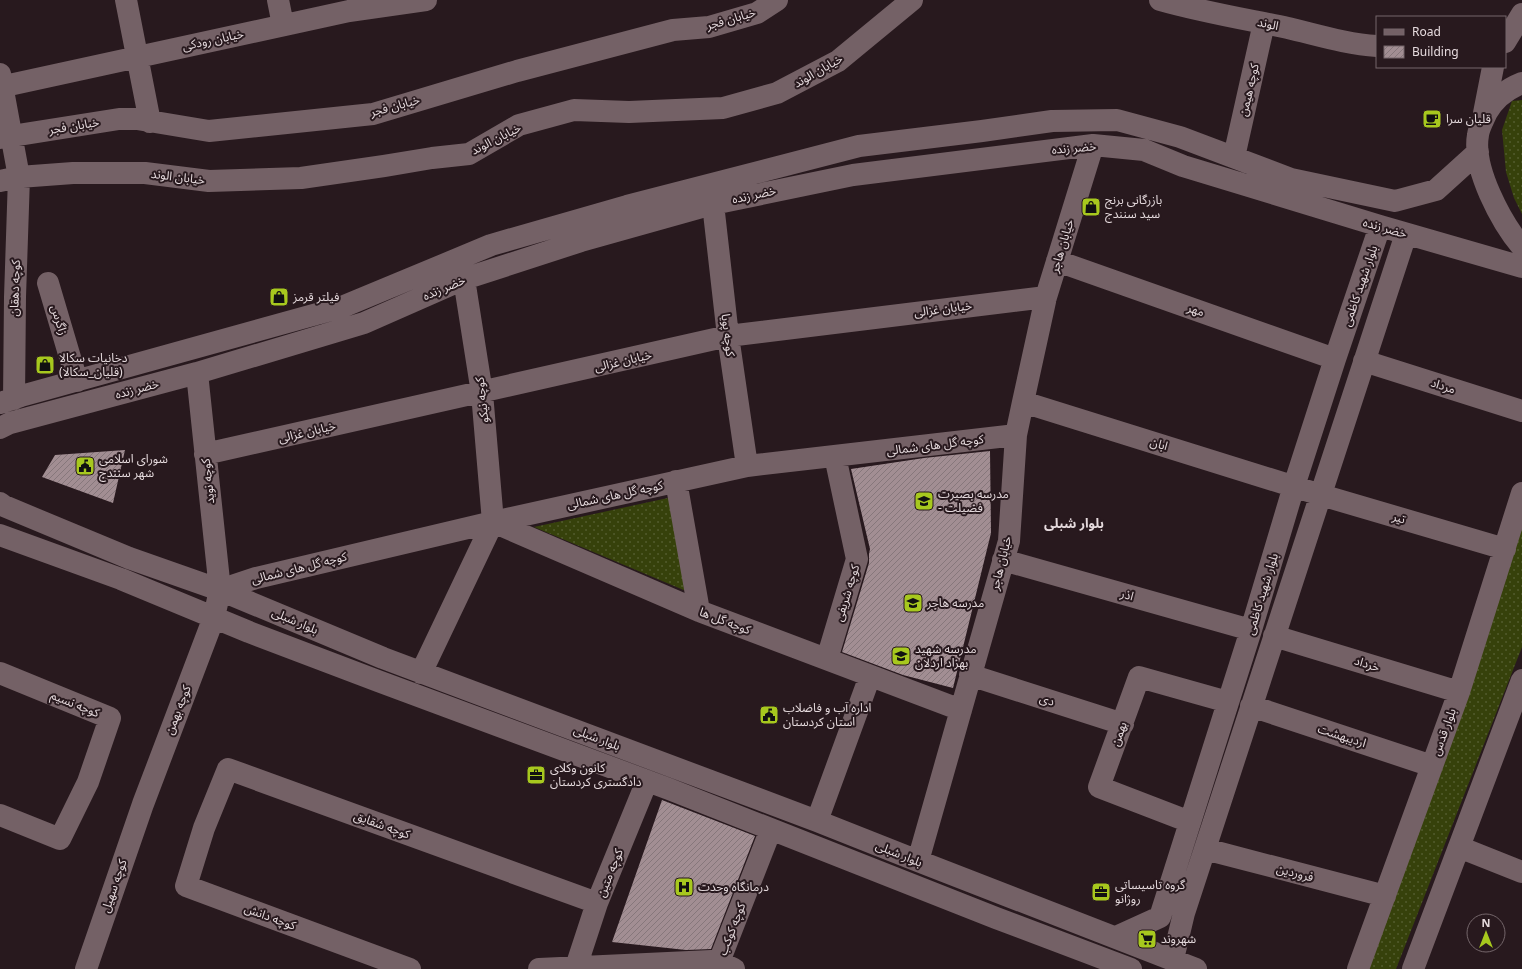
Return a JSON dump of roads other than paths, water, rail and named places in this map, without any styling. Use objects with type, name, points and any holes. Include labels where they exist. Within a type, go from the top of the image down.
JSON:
[{"type":"street","points":[[126,0],[150,122]]},
{"type":"street","points":[[278,0],[283,25]]},
{"type":"street","name":"خیابان رودکی","points":[[1,82],[137,56],[349,11],[426,0]]},
{"type":"street","name":"خیابان فجر","points":[[6,137],[119,119],[137,119],[209,131],[373,114],[517,71],[673,30],[709,27],[757,13],[777,0]]},
{"type":"street","name":"خیابان الوند","points":[[10,179],[73,173],[145,173],[209,181],[301,178],[468,154],[519,125],[574,110],[628,112],[723,108],[777,93],[838,61],[912,0]]},
{"type":"street","name":"الوند","points":[[1160,0],[1192,9],[1354,44],[1376,46]]},
{"type":"street","points":[[1506,40],[1522,14]]},
{"type":"street","name":"کوچه هیمن","points":[[1234,157],[1264,24]]},
{"type":"street","points":[[1493,68],[1478,135],[1478,152],[1485,183],[1498,212],[1513,236],[1522,247]]},
{"type":"street","name":"کوچه دهقان","points":[[1,82],[10,179],[15,296],[7,401]]},
{"type":"street","points":[[1482,121],[1492,104],[1501,94],[1522,83]]},
{"type":"street","name":"خضر زنده","points":[[7,401],[342,307],[491,245],[627,206],[859,146],[982,131],[1052,120],[1117,120],[1180,137],[1291,178],[1395,201],[1436,190],[1478,152]]},
{"type":"street","name":"خضر زنده","points":[[0,428],[10,423],[197,373],[364,323],[464,279],[581,241],[713,204],[853,174],[1093,145],[1144,150],[1183,166],[1406,234],[1522,267]]},
{"type":"street","name":"خیابان هاجر","points":[[918,862],[1008,541],[1016,436],[1023,402],[1046,296],[1093,145]]},
{"type":"street","name":"کوچه پویا","points":[[713,204],[728,336],[747,466]]},
{"type":"street","name":"بلوار شهید کاظمی","points":[[1116,937],[1160,917],[1251,630],[1294,486],[1335,358],[1380,226]]},
{"type":"street","name":"بلوار شهید کاظمی","points":[[1173,959],[1184,913],[1204,849],[1406,234]]},
{"type":"street","name":"مهر","points":[[1057,261],[1335,358]]},
{"type":"street","name":"کوچه نیکو","points":[[464,279],[482,393],[493,522]]},
{"type":"street","name":"زاگرس","points":[[48,283],[78,381]]},
{"type":"street","name":"خیابان غزالی","points":[[206,454],[482,393],[728,336],[1046,296]]},
{"type":"street","name":"مرداد","points":[[1364,361],[1522,411]]},
{"type":"street","name":"کوچه نوید","points":[[197,373],[220,590],[214,617]]},
{"type":"street","name":"ابان","points":[[1023,402],[1294,486]]},
{"type":"street","name":"کوچه گل های شمالی","points":[[220,590],[256,578],[493,522],[747,466],[1016,436]]},
{"type":"street","name":"کوچه شریفی","points":[[827,659],[857,559],[835,456]]},
{"type":"street","points":[[676,481],[699,611]]},
{"type":"street","name":"تیر","points":[[1294,486],[1504,549]]},
{"type":"street","name":"بلوار قدس","points":[[1358,969],[1459,692],[1522,493]]},
{"type":"street","name":"بلوار شبلی","points":[[0,503],[129,558],[220,590],[422,673],[816,821],[1196,969]]},
{"type":"street","points":[[422,673],[493,522]]},
{"type":"street","name":"کوچه گل ها","points":[[493,522],[699,611],[961,710]]},
{"type":"street","name":"بلوار شبلی","points":[[0,535],[121,579],[256,635],[378,682],[647,780],[996,918],[1131,969]]},
{"type":"street","name":"اذر","points":[[1003,560],[1251,630]]},
{"type":"street","name":"کوچه بهمن","points":[[143,804],[214,617]]},
{"type":"street","name":"خرداد","points":[[1274,636],[1459,692]]},
{"type":"street","name":"کوچه نسیم","points":[[0,673],[110,718],[88,782],[60,838],[0,815]]},
{"type":"street","points":[[816,821],[870,676]]},
{"type":"street","name":"دی","points":[[970,676],[1123,724]]},
{"type":"street","name":"بهمن","points":[[1190,822],[1099,787],[1139,677],[1228,702]]},
{"type":"street","points":[[1413,969],[1522,680]]},
{"type":"street","name":"اردیبهشت","points":[[1251,706],[1432,766]]},
{"type":"street","name":"کوچه شقایق","points":[[204,828],[228,769],[598,903]]},
{"type":"street","name":"کوچه متین","points":[[576,967],[598,903],[647,780]]},
{"type":"street","name":"کوچه سهیل","points":[[86,969],[143,804]]},
{"type":"street","name":"کوچه دانش","points":[[204,828],[186,886],[410,969]]},
{"type":"street","name":"کوچه کوکب","points":[[718,965],[771,829]]},
{"type":"street","points":[[1459,847],[1522,872]]},
{"type":"street","name":"فروردین","points":[[1204,849],[1385,896]]},
{"type":"street","points":[[539,969],[718,965]]},
{"type":"place","name":"قلیان سرا","points":[[1432,119]]},
{"type":"place","name":"بازرگانی برنج سید سنندج","points":[[1091,207]]},
{"type":"place","name":"فیلتر قرمز","points":[[279,297]]},
{"type":"place","name":"دخانیات سکالا (قلیان_سکالا)","points":[[45,365]]},
{"type":"place","name":"شورای اسلامی شهر سنندج","points":[[85,466]]},
{"type":"place","name":"مدرسه بصیرت - فضیلت","points":[[924,501]]},
{"type":"place","name":"مدرسه هاجر","points":[[913,603]]},
{"type":"place","name":"مدرسه شهید بهزاد اردلان","points":[[901,656]]},
{"type":"place","name":"اداره آب و فاضلاب استان کردستان","points":[[769,715]]},
{"type":"place","name":"کانون وکلای دادگستری کردستان","points":[[536,775]]},
{"type":"place","name":"درمانگاه وحدت","points":[[684,887]]},
{"type":"place","name":"گروه تاسیساتی روژانو","points":[[1101,892]]},
{"type":"place","name":"شهروند","points":[[1147,939]]},
{"type":"district","name":"بلوار شبلی","points":[[1074,523]]}]
